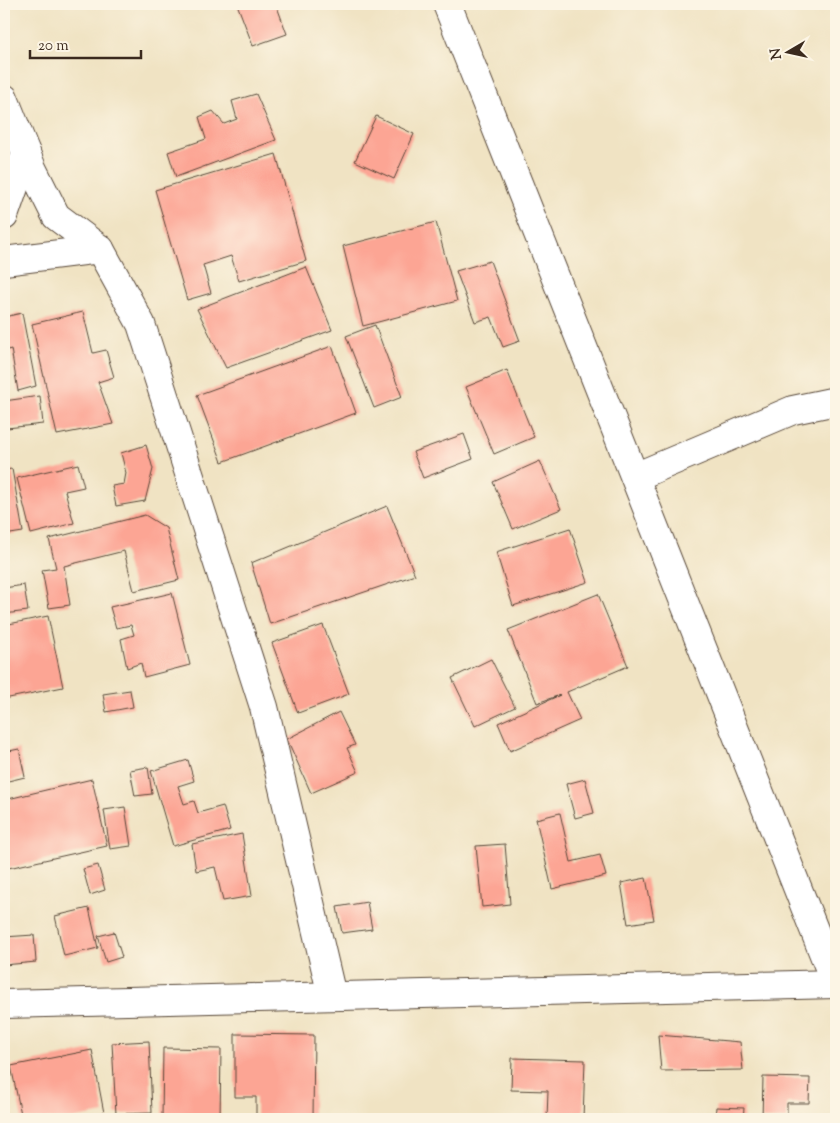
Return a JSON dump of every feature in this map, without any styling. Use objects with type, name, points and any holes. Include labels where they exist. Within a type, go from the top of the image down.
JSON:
[{"type":"street","points":[[4,1004],[836,984],[447,4]]},
{"type":"street","points":[[4,98],[32,168],[56,216],[100,249],[141,324],[264,707],[332,996]]},
{"type":"street","points":[[4,216],[26,154]]},
{"type":"street","points":[[4,262],[100,249]]},
{"type":"street","points":[[635,477],[793,410],[836,401]]},
{"type":"building","points":[[237,4],[276,4],[287,34],[253,46]]},
{"type":"building","points":[[256,94],[276,140],[176,177],[168,152],[206,139],[199,117],[213,111],[224,124],[237,119],[232,101]]},
{"type":"building","points":[[376,116],[414,134],[394,179],[355,161]]},
{"type":"building","points":[[276,154],[306,261],[239,281],[231,256],[203,265],[211,293],[187,300],[155,190]]},
{"type":"building","points":[[436,222],[457,301],[363,326],[343,246]]},
{"type":"building","points":[[490,261],[520,341],[503,347],[491,317],[475,322],[456,271]]},
{"type":"building","points":[[306,267],[332,330],[226,368],[197,309]]},
{"type":"building","points":[[83,312],[93,353],[106,350],[114,377],[98,382],[113,424],[57,435],[32,324]]},
{"type":"building","points":[[22,313],[36,386],[18,391],[11,349],[4,351],[4,317]]},
{"type":"building","points":[[375,325],[402,397],[374,408],[346,336]]},
{"type":"building","points":[[332,346],[356,413],[222,462],[197,395]]},
{"type":"building","points":[[507,370],[534,437],[494,454],[466,387]]},
{"type":"building","points":[[40,396],[43,424],[7,428],[4,401]]},
{"type":"building","points":[[464,434],[473,459],[423,478],[413,452]]},
{"type":"building","points":[[146,445],[153,469],[145,501],[116,506],[112,486],[124,484],[126,473],[121,453]]},
{"type":"building","points":[[540,461],[561,509],[513,529],[493,482]]},
{"type":"building","points":[[78,464],[84,487],[65,491],[74,523],[31,534],[17,478]]},
{"type":"building","points":[[12,469],[23,532],[4,535],[4,470]]},
{"type":"building","points":[[387,506],[415,575],[270,624],[251,563]]},
{"type":"building","points":[[145,515],[166,528],[179,580],[134,591],[124,551],[64,566],[70,605],[49,608],[42,570],[56,568],[49,539]]},
{"type":"building","points":[[570,528],[588,582],[513,606],[496,552]]},
{"type":"building","points":[[24,585],[28,611],[4,614],[4,588]]},
{"type":"building","points":[[172,593],[190,665],[144,677],[141,663],[127,668],[121,639],[134,635],[131,625],[116,628],[110,607]]},
{"type":"building","points":[[598,594],[628,666],[567,692],[580,720],[510,751],[498,723],[560,695],[537,703],[508,630]]},
{"type":"building","points":[[48,616],[63,687],[4,699],[4,625]]},
{"type":"building","points":[[323,625],[349,694],[298,713],[272,643]]},
{"type":"building","points":[[491,659],[515,707],[475,726],[452,678]]},
{"type":"building","points":[[130,690],[133,707],[106,712],[103,694]]},
{"type":"building","points":[[339,712],[355,745],[347,748],[358,772],[311,793],[287,739]]},
{"type":"building","points":[[19,749],[25,777],[4,782],[4,752]]},
{"type":"building","points":[[188,760],[194,781],[178,786],[184,804],[194,801],[198,813],[223,806],[230,830],[173,846],[151,771]]},
{"type":"building","points":[[148,767],[152,794],[135,796],[130,770]]},
{"type":"building","points":[[92,779],[107,846],[4,869],[4,800]]},
{"type":"building","points":[[585,779],[594,813],[575,818],[566,784]]},
{"type":"building","points":[[125,807],[131,846],[110,849],[104,810]]},
{"type":"building","points":[[560,813],[571,862],[600,855],[606,876],[552,889],[536,819]]},
{"type":"building","points":[[242,834],[252,896],[223,901],[215,867],[196,871],[192,844]]},
{"type":"building","points":[[505,844],[510,904],[482,907],[476,846]]},
{"type":"building","points":[[98,865],[105,890],[90,895],[83,869]]},
{"type":"building","points":[[646,878],[654,920],[628,924],[621,883]]},
{"type":"building","points":[[367,902],[372,929],[342,933],[337,907]]},
{"type":"building","points":[[89,908],[98,948],[64,956],[55,916]]},
{"type":"building","points":[[114,932],[122,957],[106,962],[98,936]]},
{"type":"building","points":[[34,935],[36,962],[4,965],[4,937]]},
{"type":"building","points":[[235,1034],[314,1035],[313,1119],[256,1119],[256,1097],[235,1097]]},
{"type":"building","points":[[658,1035],[740,1042],[743,1070],[661,1071]]},
{"type":"building","points":[[149,1041],[152,1113],[116,1114],[112,1043]]},
{"type":"building","points":[[163,1048],[221,1049],[220,1119],[162,1119]]},
{"type":"building","points":[[92,1050],[104,1113],[72,1119],[22,1119],[11,1066]]},
{"type":"building","points":[[512,1058],[585,1060],[583,1119],[547,1119],[548,1091],[511,1090]]},
{"type":"building","points":[[763,1077],[810,1078],[809,1103],[787,1103],[787,1119],[762,1119]]},
{"type":"building","points":[[716,1107],[744,1108],[743,1119],[715,1119]]}]
